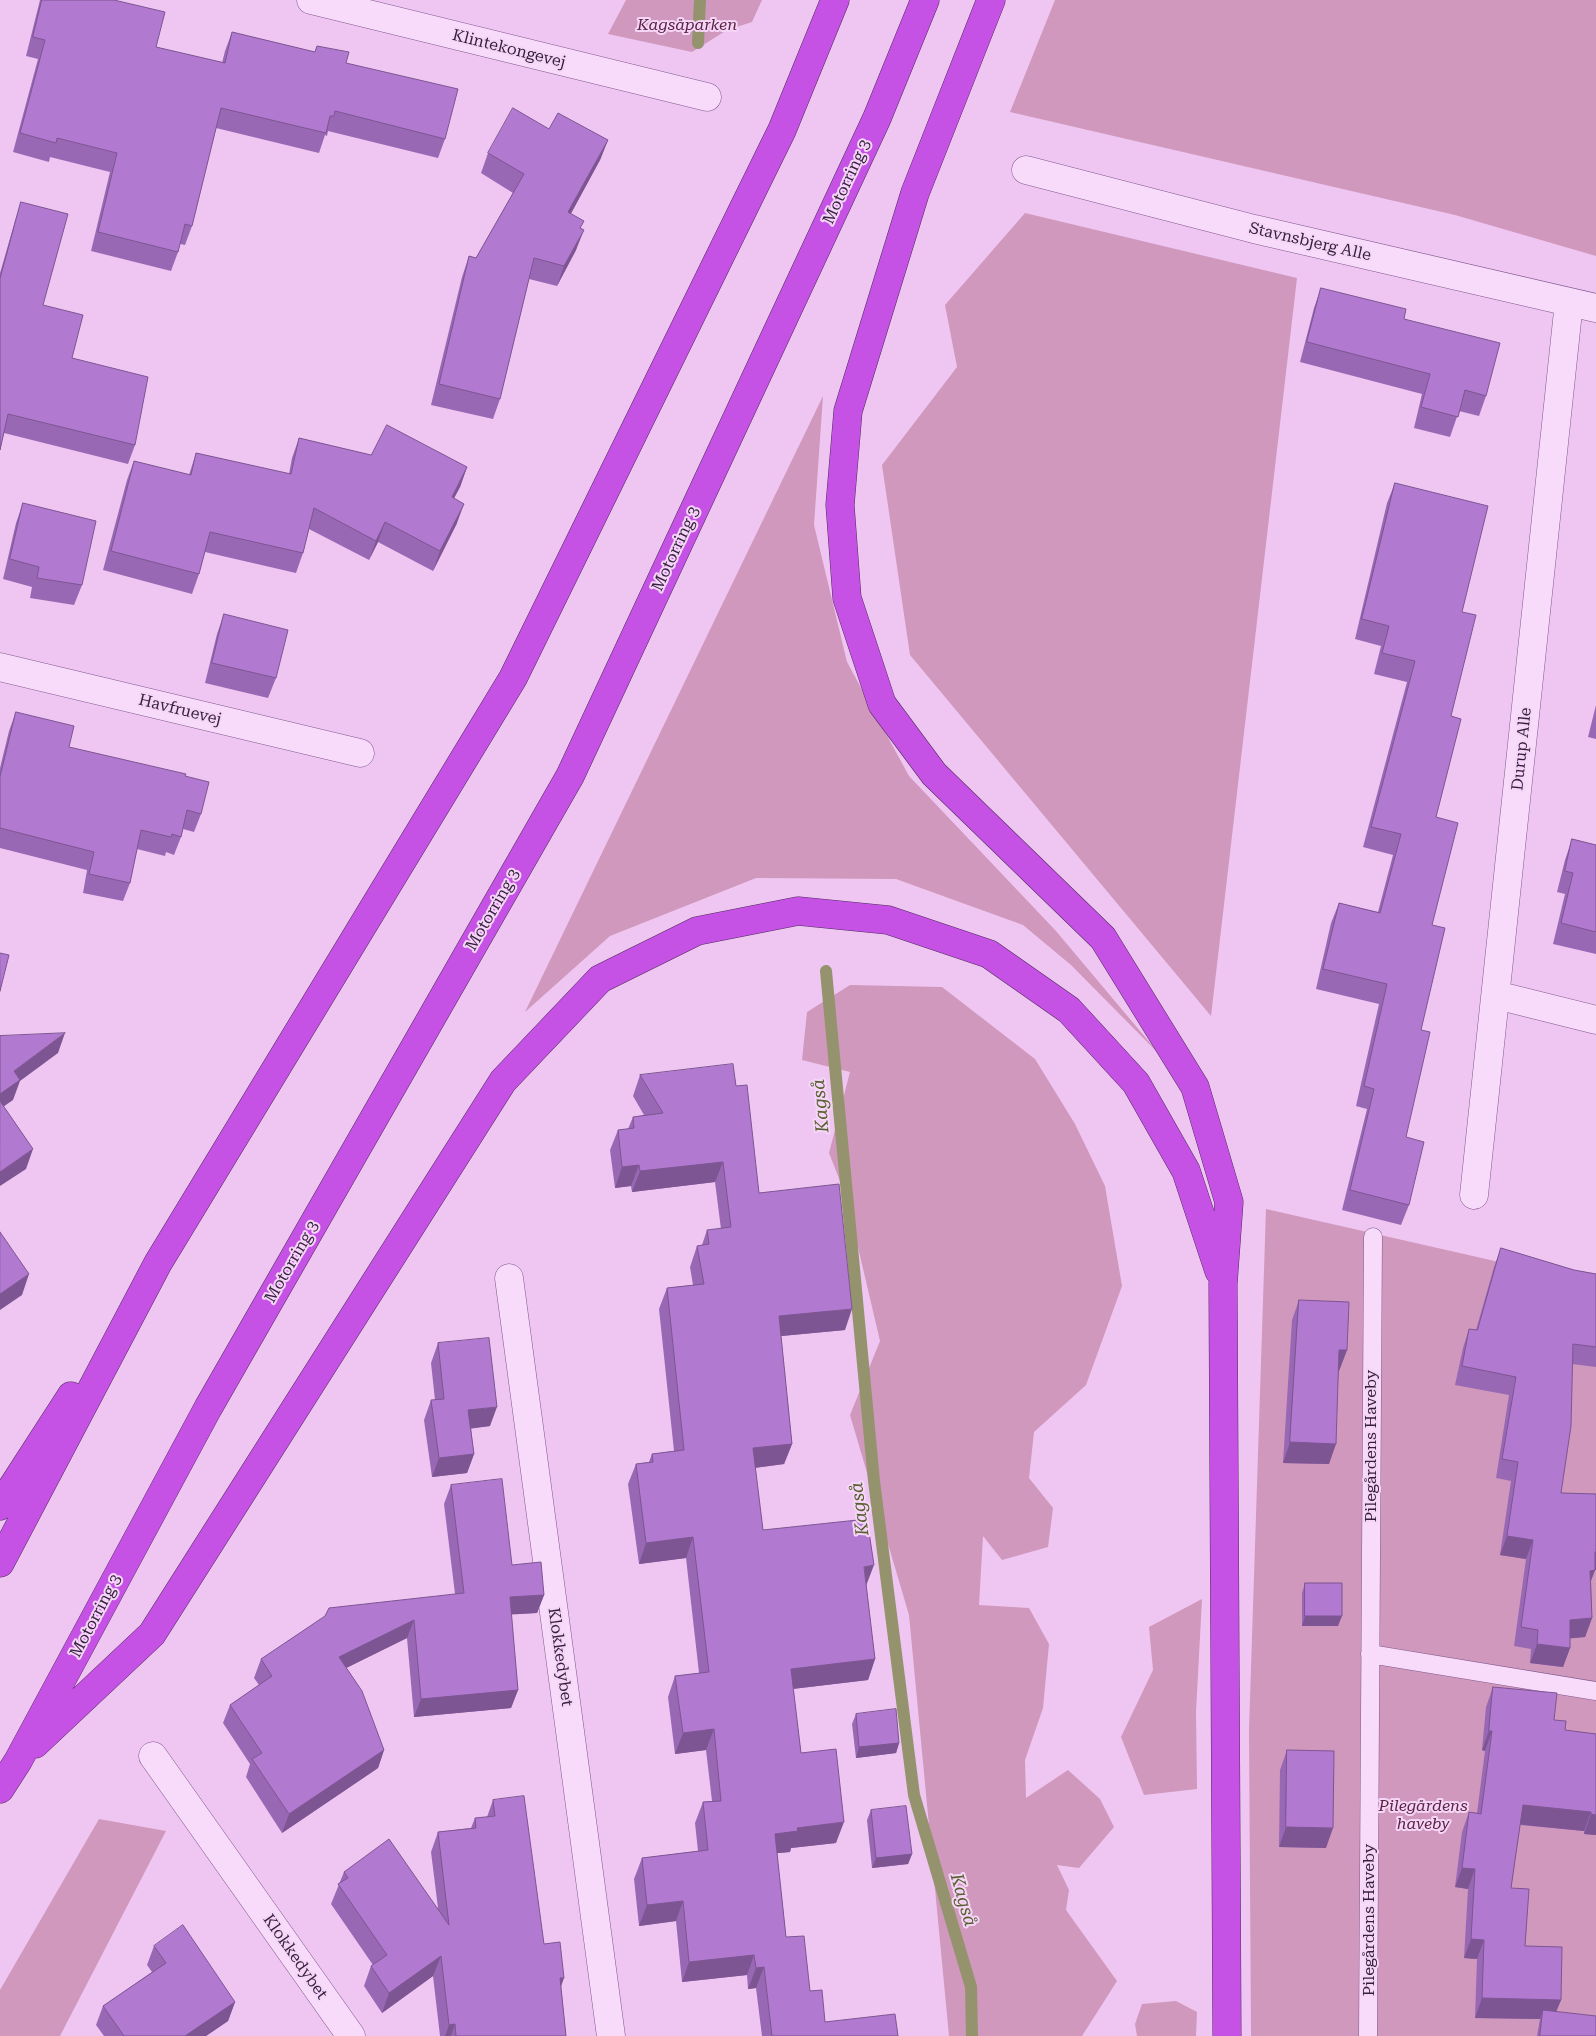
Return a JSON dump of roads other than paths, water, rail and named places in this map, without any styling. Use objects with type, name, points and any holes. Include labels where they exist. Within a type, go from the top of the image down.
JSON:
[{"type":"highway","points":[[0,1506],[158,1264],[513,678],[782,130],[835,0]]},
{"type":"highway","name":"Motorring 3","points":[[0,1789],[18,1760],[208,1408],[570,776],[877,118],[924,0]]},
{"type":"highway","points":[[991,0],[915,192],[848,411],[840,505],[847,598],[882,704],[934,774],[1102,938],[1195,1088],[1229,1202],[1223,1284],[1227,2036]]},
{"type":"highway","points":[[18,1760],[152,1634],[503,1081],[600,979],[698,931],[798,912],[888,920],[989,954],[1070,1010],[1136,1083],[1186,1171],[1223,1284]]},
{"type":"highway","points":[[0,1563],[158,1264]]},
{"type":"street","name":"Klintekongevej","points":[[312,0],[707,97]]},
{"type":"street","name":"Stavnsbjerg Alle","points":[[1026,170],[1254,229],[1596,308]]},
{"type":"street","name":"Durup Alle","points":[[1474,1195],[1569,302]]},
{"type":"street","name":"Havfruevej","points":[[0,667],[360,753]]},
{"type":"street","points":[[1496,995],[1596,1020]]},
{"type":"street","name":"Klokkedybet","points":[[510,1278],[611,2036]]},
{"type":"street","name":"Klokkedybet","points":[[153,1756],[350,2036]]},
{"type":"lane","name":"Pilegårdens Haveby","points":[[1368,2036],[1373,1237]]},
{"type":"lane","points":[[1370,1654],[1596,1691]]},
{"type":"waterway","name":"Kagså","points":[[698,43],[700,0]]},
{"type":"waterway","name":"Kagså","points":[[826,971],[874,1481],[914,1795],[971,1987],[972,2036]]},
{"type":"park label","name":"Kagsåparken","points":[[687,25]]},
{"type":"park label","name":"Pilegårdens haveby","points":[[1423,1815]]}]
